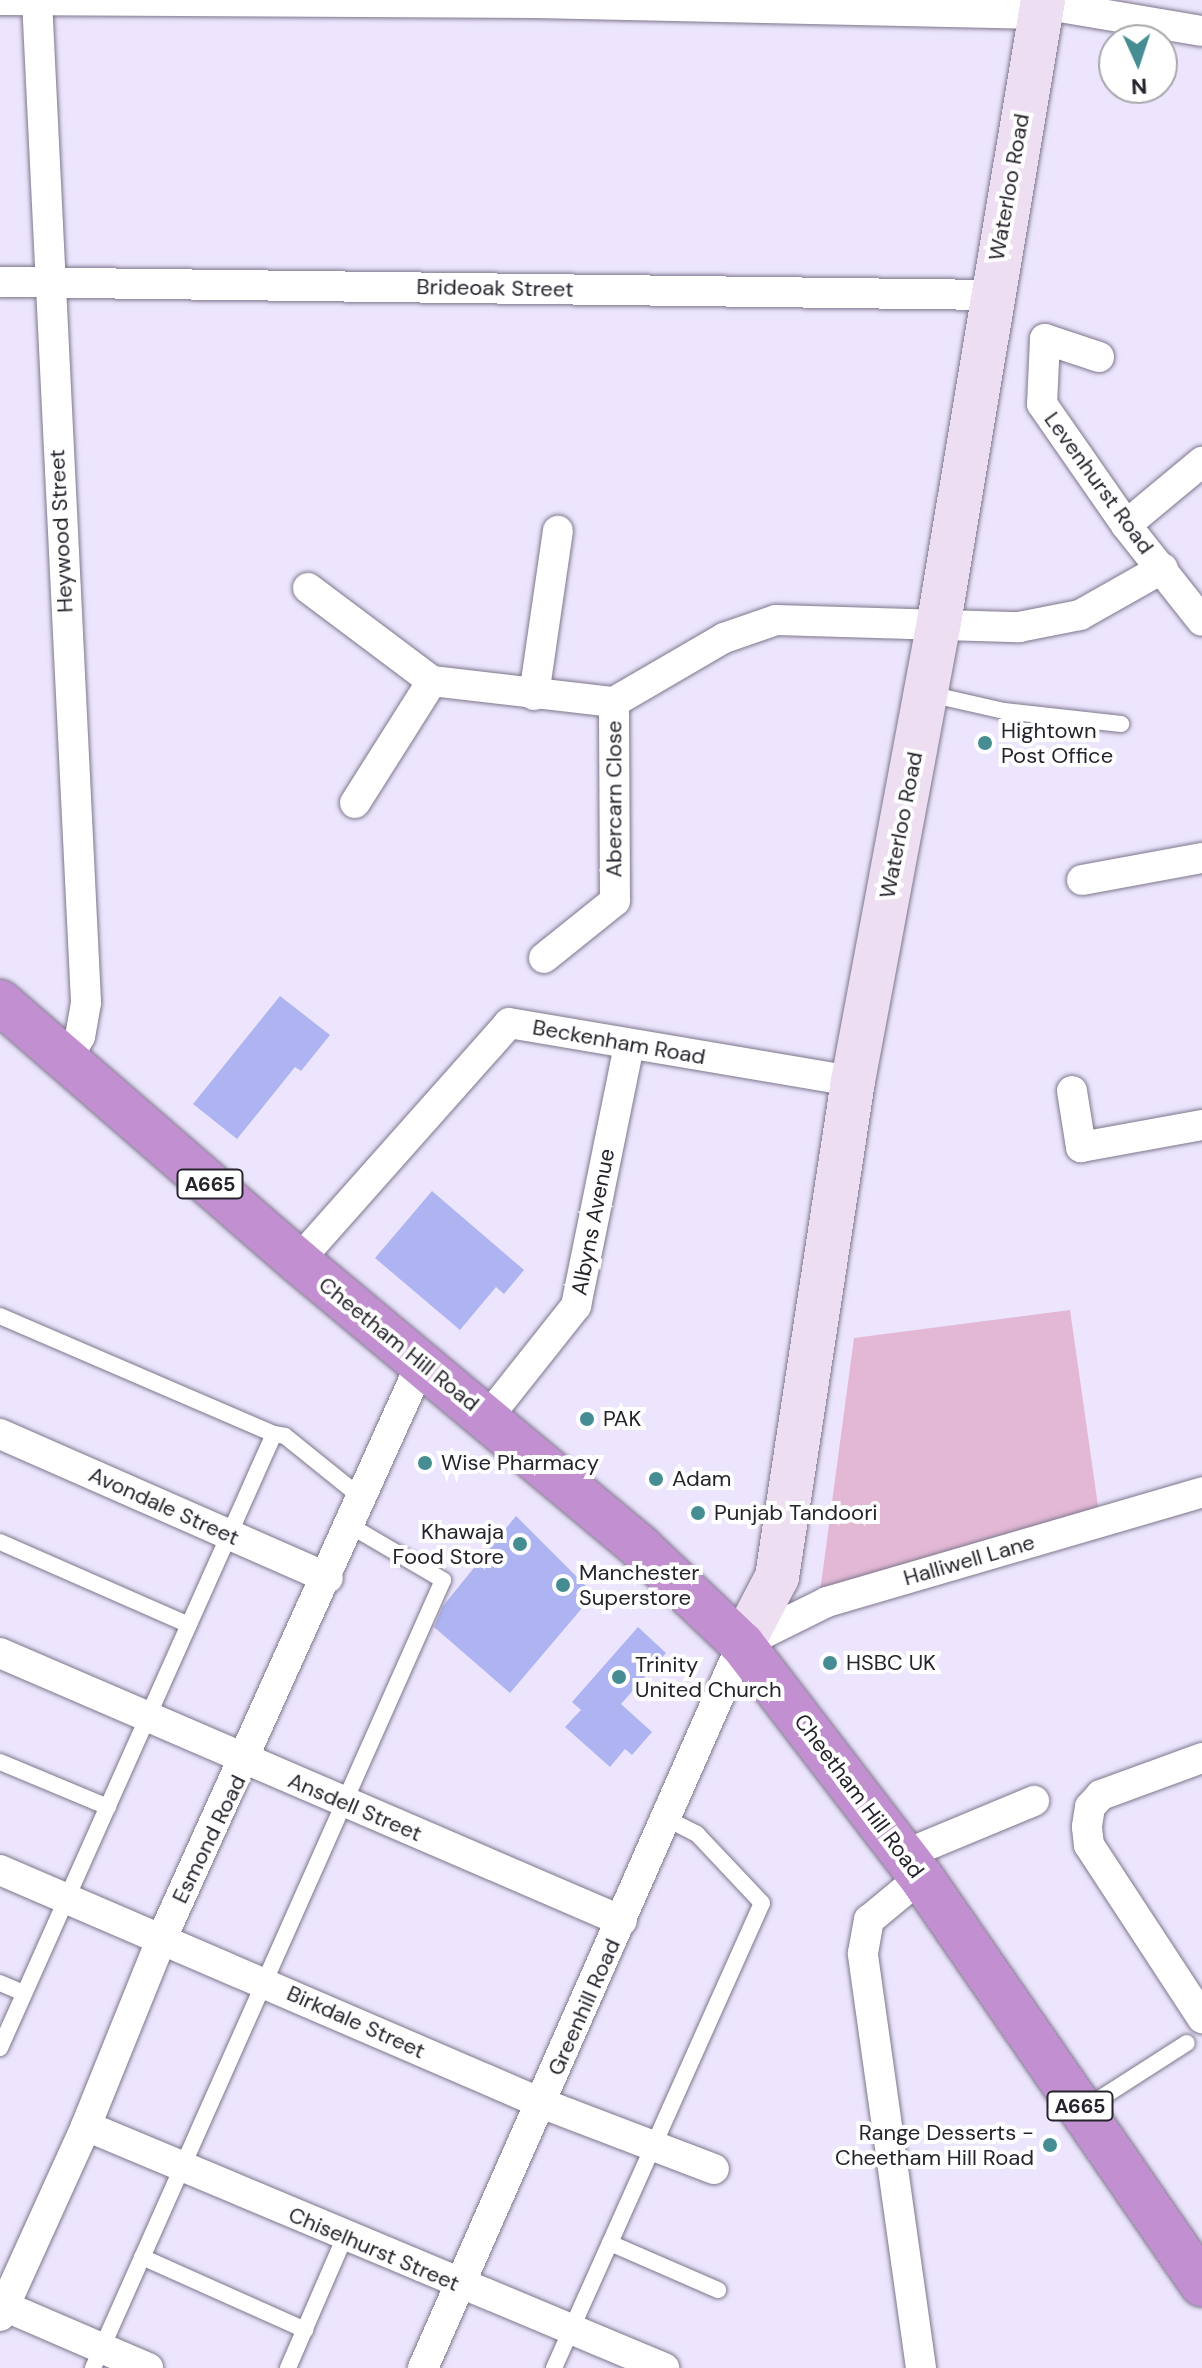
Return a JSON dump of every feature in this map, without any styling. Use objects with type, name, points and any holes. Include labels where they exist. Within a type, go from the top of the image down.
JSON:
[{"type":"highway","name":"Cheetham Hill Road","points":[[0,1002],[298,1261],[640,1547],[742,1644],[913,1866],[1202,2285]]},
{"type":"main road","name":"Waterloo Road","points":[[742,1644],[777,1577],[853,1081],[939,622],[990,295],[1042,6]]},
{"type":"street","points":[[0,0],[1042,6],[1202,31]]},
{"type":"street","name":"Heywood Street","points":[[37,1],[48,282],[86,1003],[80,1036],[68,1059]]},
{"type":"street","name":"Brideoak Street","points":[[0,282],[990,295]]},
{"type":"street","name":"Levenhurst Road","points":[[1099,357],[1045,339],[1042,404],[1126,525],[1202,621]]},
{"type":"street","points":[[1126,525],[1202,462]]},
{"type":"street","points":[[534,695],[558,531]]},
{"type":"street","name":"Abercarn Close","points":[[308,588],[432,681],[614,702],[724,638],[776,620],[939,622],[991,627],[1048,623],[1080,615],[1163,568]]},
{"type":"street","points":[[355,803],[432,681]]},
{"type":"street","name":"Abercarn Close","points":[[544,958],[615,901],[614,702]]},
{"type":"street","points":[[1082,880],[1202,858]]},
{"type":"street","name":"Beckenham Road","points":[[298,1261],[509,1023],[629,1046],[853,1081]]},
{"type":"street","name":"Albyns Avenue","points":[[488,1417],[576,1306],[629,1046]]},
{"type":"street","points":[[1072,1091],[1081,1147],[1202,1125]]},
{"type":"street","name":"Esmond Road","points":[[1,2309],[86,2126],[162,1938],[246,1761],[421,1364]]},
{"type":"street","name":"Avondale Street","points":[[0,1434],[328,1578]]},
{"type":"street","name":"Halliwell Lane","points":[[742,1644],[827,1602],[1202,1492]]},
{"type":"street","name":"Greenhill Road","points":[[423,2368],[742,1644]]},
{"type":"street","name":"Ansdell Street","points":[[0,1653],[622,1921]]},
{"type":"street","points":[[1194,2030],[1089,1845],[1087,1827],[1090,1807],[1101,1795],[1202,1758]]},
{"type":"street","points":[[921,2368],[863,1953],[869,1920],[913,1866],[1034,1801]]},
{"type":"street","name":"Birkdale Street","points":[[0,1870],[541,2103],[714,2169]]},
{"type":"street","name":"Chiselhurst Street","points":[[86,2126],[461,2286],[664,2368]]},
{"type":"street","points":[[1,2309],[98,2358],[148,2368]]},
{"type":"lane","points":[[926,694],[1004,711],[1121,724]]},
{"type":"lane","points":[[0,1316],[274,1434],[285,1436],[357,1512],[443,1580],[98,2358]]},
{"type":"lane","points":[[0,2048],[274,1434]]},
{"type":"lane","points":[[0,1542],[189,1625]]},
{"type":"lane","points":[[0,1762],[108,1807]]},
{"type":"lane","points":[[554,2368],[762,1903],[697,1834],[666,1818]]},
{"type":"lane","points":[[0,1983],[24,1993]]},
{"type":"lane","points":[[1082,2110],[1194,2030]]},
{"type":"lane","points":[[288,2368],[345,2236]]},
{"type":"lane","points":[[610,2243],[718,2290]]},
{"type":"lane","points":[[142,2257],[305,2330]]},
{"type":"shaded area","points":[[1070,1310],[1099,1513],[820,1592],[854,1338]]},
{"type":"building","points":[[280,996],[330,1035],[301,1071],[295,1067],[237,1139],[193,1104]]},
{"type":"building","points":[[432,1191],[524,1270],[504,1294],[496,1287],[460,1330],[375,1258]]},
{"type":"building","points":[[516,1516],[594,1594],[510,1693],[434,1627],[443,1606]]},
{"type":"building","name":"Trinity United Church","points":[[638,1627],[666,1653],[621,1704],[652,1732],[632,1755],[625,1749],[610,1767],[565,1727],[581,1710],[572,1702]]},
{"type":"place","name":"Hightown Post Office","points":[[985,743]]},
{"type":"place","name":"PAK","points":[[587,1419]]},
{"type":"place","name":"Wise Pharmacy","points":[[425,1463]]},
{"type":"place","name":"Adam","points":[[656,1479]]},
{"type":"place","name":"Punjab Tandoori","points":[[698,1513]]},
{"type":"place","name":"Khawaja Food Store","points":[[520,1544]]},
{"type":"place","name":"Manchester Superstore","points":[[563,1585]]},
{"type":"place","name":"HSBC UK","points":[[830,1663]]},
{"type":"place","name":"Trinity United Church","points":[[619,1677]]},
{"type":"place","name":"Range Desserts - Cheetham Hill Road","points":[[1050,2145]]}]
